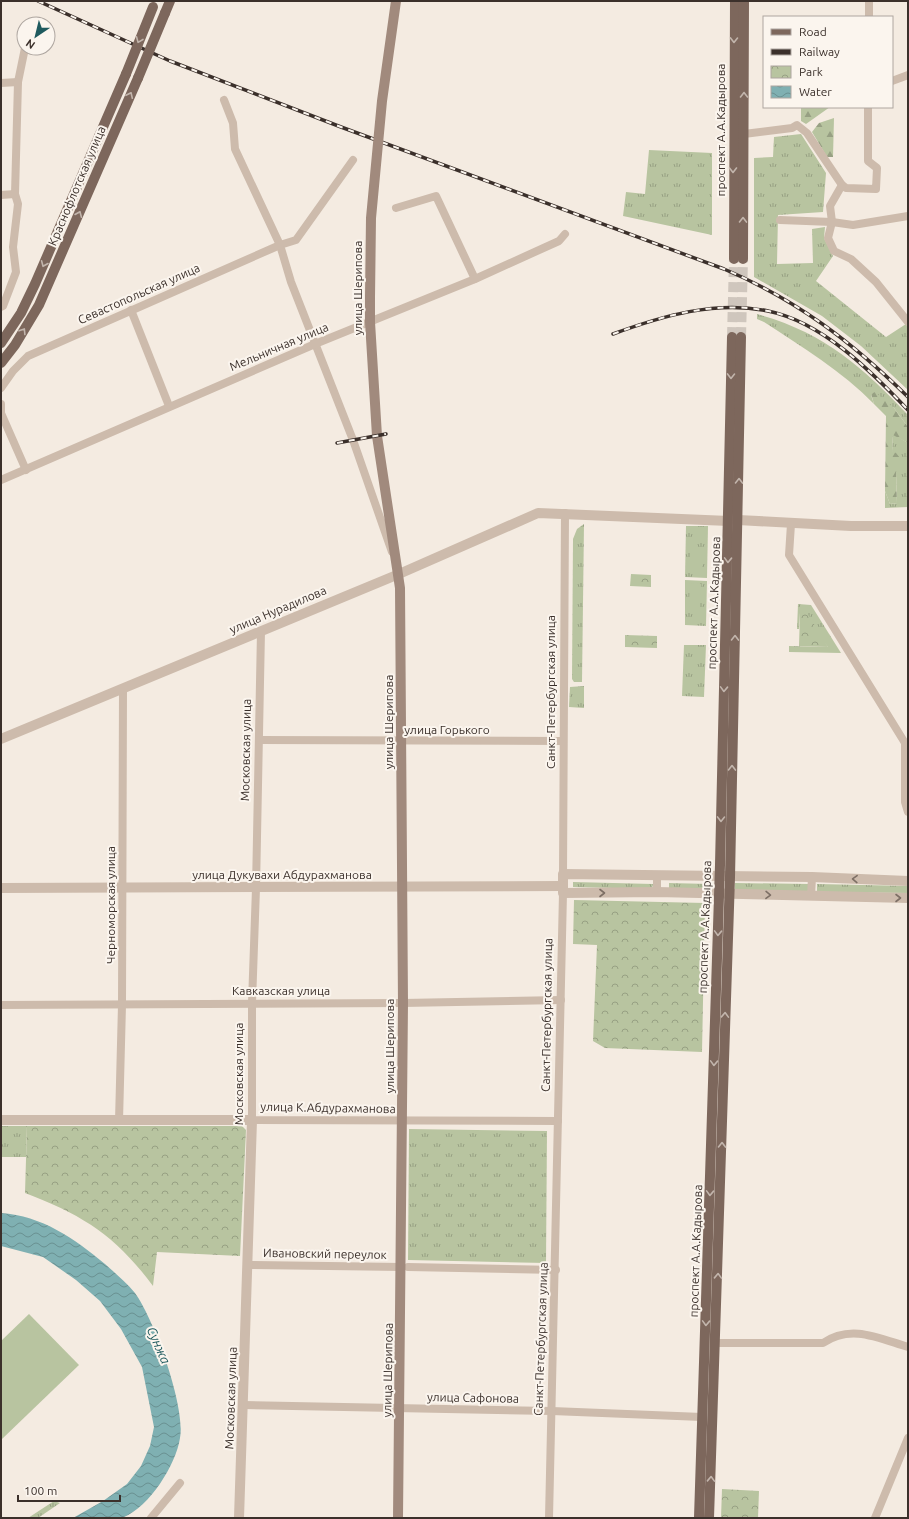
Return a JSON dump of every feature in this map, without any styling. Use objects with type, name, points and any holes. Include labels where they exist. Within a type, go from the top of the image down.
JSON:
[{"type":"main road","name":"Краснофлотская улица","points":[[1,363],[39,306],[170,1]]},
{"type":"main road","name":"улица Шерипова","points":[[396,1],[382,101],[371,218],[370,322],[377,436],[399,574],[402,741],[405,1267],[398,1518]]},
{"type":"main road","name":"проспект А.А.Кадырова","points":[[735,1],[738,259],[744,134],[744,1]]},
{"type":"main road","name":"Краснофлотская улица","points":[[1,343],[21,313],[35,284],[126,74],[154,4]]},
{"type":"main road","name":"проспект А.А.Кадырова","points":[[699,1518],[725,877],[737,337]]},
{"type":"main road","name":"проспект А.А.Кадырова","points":[[709,1518],[716,1343],[724,895]]},
{"type":"street","points":[[869,1],[869,16]]},
{"type":"street","points":[[2,306],[16,272],[13,247],[18,204],[15,194],[18,82],[23,56]]},
{"type":"street","points":[[893,81],[908,75]]},
{"type":"street","points":[[1,83],[18,82]]},
{"type":"street","name":"улица Шерипова","points":[[224,100],[233,123],[235,149],[280,245],[291,282],[353,440],[399,574]]},
{"type":"street","points":[[744,134],[792,128],[797,125],[807,133],[842,185],[846,188],[876,188],[877,168],[868,161],[868,108]]},
{"type":"street","points":[[280,245],[296,240],[353,160]]},
{"type":"street","points":[[842,185],[830,206],[832,222],[828,238],[834,251],[851,259],[871,278],[908,322]]},
{"type":"street","points":[[1,195],[15,194]]},
{"type":"street","points":[[396,208],[436,196],[475,279]]},
{"type":"street","points":[[780,220],[832,222],[854,225],[908,216]]},
{"type":"street","name":"Мельничная улица","points":[[1,480],[315,344],[475,279],[559,241],[565,234]]},
{"type":"street","name":"Севастопольская улица","points":[[1,388],[13,371],[28,356],[280,245]]},
{"type":"street","points":[[131,310],[169,406]]},
{"type":"street","points":[[1,404],[1,413],[26,470]]},
{"type":"street","name":"улица Нурадилова","points":[[1,739],[399,574],[538,512],[678,520],[734,520],[851,526],[908,526]]},
{"type":"street","name":"Санкт-Петербургская улица","points":[[549,1518],[556,1270],[563,889],[565,513]]},
{"type":"street","points":[[791,524],[789,554],[905,743],[905,802],[908,812]]},
{"type":"street","name":"Московская улица","points":[[239,1518],[244,1405],[252,1120],[252,1003],[256,888],[261,631]]},
{"type":"street","name":"Черноморская улица","points":[[119,1121],[122,1005],[123,689]]},
{"type":"street","name":"улица Горького","points":[[259,740],[563,741]]},
{"type":"street","points":[[563,874],[812,877],[908,881]]},
{"type":"street","points":[[657,875],[657,892]]},
{"type":"street","points":[[811,896],[812,877]]},
{"type":"street","name":"улица Дукувахи Абдурахманова","points":[[1,888],[123,889],[402,887],[563,889],[724,895],[908,898]]},
{"type":"street","name":"Кавказская улица","points":[[1,1005],[403,1003],[561,1000]]},
{"type":"street","name":"улица К.Абдурахманова","points":[[1,1120],[252,1120],[403,1122],[558,1121]]},
{"type":"street","name":"Ивановский переулок","points":[[248,1264],[556,1270]]},
{"type":"street","points":[[716,1343],[823,1343],[835,1335],[861,1333],[908,1347]]},
{"type":"street","name":"улица Сафонова","points":[[244,1405],[552,1411],[702,1417]]},
{"type":"street","points":[[875,1518],[908,1438]]},
{"type":"street","points":[[151,1518],[180,1483]]},
{"type":"green space","points":[[801,108],[829,108],[806,124],[801,121]]},
{"type":"green space","points":[[834,118],[833,157],[827,157],[812,132],[819,123]]},
{"type":"green space","points":[[801,134],[826,173],[823,212],[778,215],[777,264],[813,263],[812,229],[825,227],[824,238],[833,256],[816,281],[886,337],[906,324],[908,328],[908,390],[861,346],[822,316],[754,277],[754,158],[773,157],[774,137]]},
{"type":"green space","points":[[649,150],[712,153],[712,235],[623,216],[626,192],[645,194]]},
{"type":"green space","points":[[757,314],[781,321],[802,330],[840,353],[874,381],[908,415],[908,427],[894,408],[871,395],[874,404],[835,370],[764,322],[757,319]]},
{"type":"green space","points":[[875,392],[894,408],[908,427],[908,443],[893,435],[892,451],[896,453],[904,463],[896,472],[897,503],[890,504],[885,491],[886,416],[874,404],[871,394]]},
{"type":"green space","points":[[893,434],[908,443],[908,507],[885,508],[885,491],[890,504],[897,503],[896,472],[892,451]]},
{"type":"green space","points":[[584,524],[582,682],[574,682],[572,679],[573,539],[577,529]]},
{"type":"green space","points":[[686,526],[708,526],[707,578],[685,577]]},
{"type":"green space","points":[[690,549],[702,549],[702,574],[690,574]]},
{"type":"green space","points":[[631,574],[651,575],[651,587],[630,586]]},
{"type":"green space","points":[[685,580],[707,581],[706,626],[685,625]]},
{"type":"green space","points":[[690,583],[701,584],[700,607],[689,607]]},
{"type":"green space","points":[[798,604],[811,605],[841,653],[789,652],[789,646],[828,647],[800,613],[799,629],[797,629]]},
{"type":"green space","points":[[800,613],[807,613],[828,647],[799,646]]},
{"type":"green space","points":[[625,635],[657,636],[657,648],[625,647]]},
{"type":"green space","points":[[684,645],[706,645],[704,697],[682,696]]},
{"type":"green space","points":[[584,686],[584,708],[569,707],[570,687]]},
{"type":"green space","points":[[573,882],[653,884],[652,889],[573,887]]},
{"type":"green space","points":[[669,883],[710,884],[710,890],[669,889]]},
{"type":"green space","points":[[735,883],[808,884],[808,892],[735,891]]},
{"type":"green space","points":[[817,884],[908,886],[908,893],[817,892]]},
{"type":"green space","points":[[574,900],[705,903],[702,1052],[605,1048],[593,1041],[597,945],[573,944]]},
{"type":"green space","points":[[1,1126],[27,1126],[26,1157],[1,1157]]},
{"type":"green space","points":[[27,1126],[242,1126],[246,1130],[240,1256],[157,1252],[153,1286],[126,1253],[97,1229],[46,1201],[25,1193]]},
{"type":"green space","points":[[409,1129],[547,1131],[546,1263],[408,1260]]},
{"type":"green space","points":[[29,1314],[79,1365],[2,1439],[1,1341]]},
{"type":"green space","points":[[722,1489],[759,1491],[758,1518],[721,1518]]},
{"type":"green space","points":[[54,1501],[60,1503],[38,1518],[28,1518]]},
{"type":"water","name":"Сунжа","points":[[1,1213],[16,1215],[44,1224],[81,1245],[105,1264],[135,1293],[143,1305],[151,1322],[167,1364],[173,1385],[181,1424],[180,1438],[173,1460],[160,1484],[143,1504],[124,1517],[73,1518],[103,1501],[127,1484],[141,1466],[150,1446],[154,1427],[142,1367],[121,1329],[100,1301],[76,1280],[43,1257],[1,1246]]},
{"type":"tunnel","points":[[732,337],[734,259]]},
{"type":"tunnel","points":[[741,337],[743,259]]},
{"type":"railway","points":[[38,1],[170,61],[341,127],[724,269],[751,281],[776,294],[822,324],[866,358],[908,397]]},
{"type":"railway","points":[[613,334],[670,316],[709,309],[729,307],[768,311],[788,317],[826,337],[862,364],[908,410]]},
{"type":"railway","points":[[337,443],[386,434]]}]
